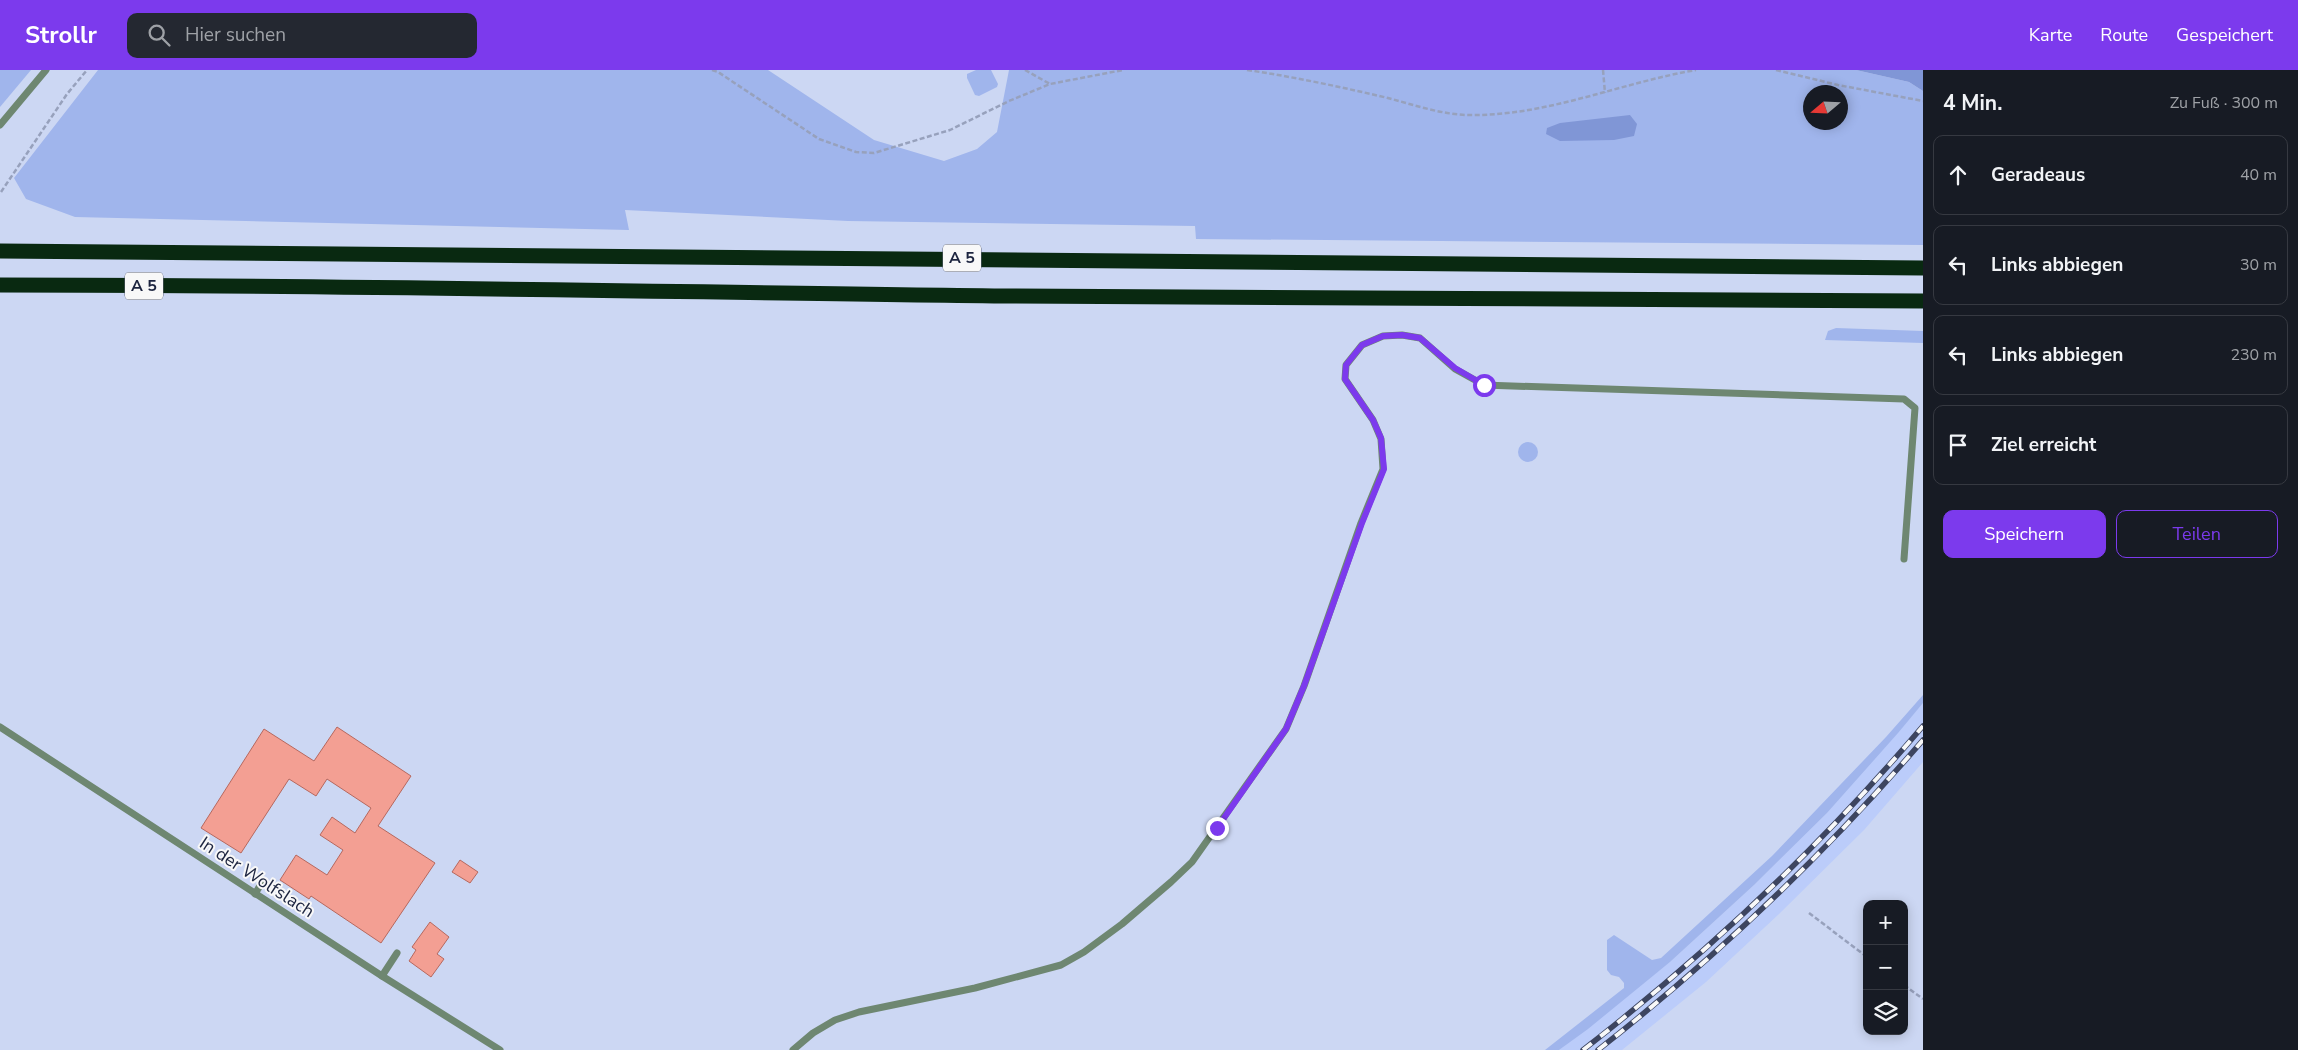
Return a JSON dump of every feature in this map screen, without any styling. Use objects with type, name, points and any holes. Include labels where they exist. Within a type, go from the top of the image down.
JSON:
[{"type":"highway","name":"A 5","points":[[0,251],[1923,268]]},
{"type":"highway","name":"A 5","points":[[0,285],[715,290],[1251,298],[1661,298],[1923,302]]},
{"type":"lane","points":[[0,125],[46,70]]},
{"type":"lane","points":[[793,1050],[813,1033],[835,1020],[859,1012],[975,988],[1062,965],[1084,952],[1122,924],[1192,862],[1286,729],[1304,686],[1362,523],[1384,469],[1381,438],[1373,420],[1345,379],[1346,365],[1362,345],[1383,336],[1402,335],[1420,338],[1455,368],[1484,385],[1904,399],[1915,408],[1904,559]]},
{"type":"lane","name":"In der Wolfslach","points":[[0,727],[255,894],[500,1050]]},
{"type":"lane","points":[[255,894],[261,884]]},
{"type":"lane","points":[[382,976],[397,953]]},
{"type":"path","points":[[1,192],[67,94],[87,70]]},
{"type":"path","points":[[712,70],[718,72],[818,139],[856,152],[874,153],[950,130],[1009,101],[1050,84],[1123,70]]},
{"type":"path","points":[[1025,70],[1050,84]]},
{"type":"path","points":[[1247,70],[1304,78],[1468,115],[1515,114],[1638,82],[1696,70]]},
{"type":"path","points":[[1603,70],[1605,92]]},
{"type":"path","points":[[1776,70],[1838,85],[1923,101]]},
{"type":"path","points":[[1809,912],[1863,953]]},
{"type":"path","points":[[1908,988],[1923,999]]},
{"type":"shaded area","points":[[0,70],[31,70],[0,107]]},
{"type":"shaded area","points":[[98,70],[768,70],[874,140],[944,161],[977,149],[997,132],[1009,70],[1856,70],[1909,82],[1923,91],[1923,245],[1196,239],[1195,226],[848,221],[625,210],[629,230],[75,217],[26,199],[14,178]]},
{"type":"shaded area","points":[[976,70],[991,70],[998,84],[997,87],[979,96],[975,95],[967,74]]},
{"type":"shaded area","points":[[1856,70],[1923,70],[1923,91],[1909,82]]},
{"type":"shaded area","points":[[1630,115],[1637,124],[1634,136],[1614,140],[1560,141],[1546,134],[1547,128],[1560,123]]},
{"type":"shaded area","points":[[1836,328],[1923,331],[1923,343],[1825,340],[1828,331]]},
{"type":"shaded area","points":[[1524,442],[1532,442],[1538,448],[1538,456],[1532,462],[1524,462],[1518,456],[1518,448]]},
{"type":"shaded area","points":[[1923,695],[1923,703],[1827,813],[1754,885],[1670,962],[1588,1029],[1559,1050],[1545,1050],[1624,988],[1624,983],[1619,977],[1611,975],[1607,970],[1607,940],[1614,935],[1652,960],[1661,958],[1772,856],[1886,737]]},
{"type":"shaded area","points":[[1923,703],[1923,762],[1864,830],[1779,914],[1706,982],[1622,1050],[1559,1050],[1670,962],[1754,885],[1827,813]]},
{"type":"building","points":[[337,727],[411,776],[378,826],[435,863],[381,943],[311,896],[309,899],[280,880],[296,855],[327,875],[343,850],[320,835],[332,817],[355,833],[371,808],[327,779],[316,796],[289,779],[241,853],[201,828],[264,729],[314,761]]},
{"type":"building","points":[[460,860],[478,872],[470,883],[452,872]]},
{"type":"building","points":[[430,922],[449,937],[437,954],[444,959],[431,977],[409,961],[416,950],[412,947]]},
{"type":"railway","points":[[1583,1050],[1675,975],[1762,897],[1844,814],[1923,726]]},
{"type":"railway","points":[[1598,1050],[1685,978],[1768,903],[1848,823],[1923,740]]},
{"type":"route","points":[[1217,828],[1253,779],[1286,729],[1304,686],[1362,523],[1384,469],[1381,438],[1373,420],[1345,379],[1346,365],[1362,345],[1383,336],[1402,335],[1420,338],[1427,342],[1455,368],[1484,385]]}]
